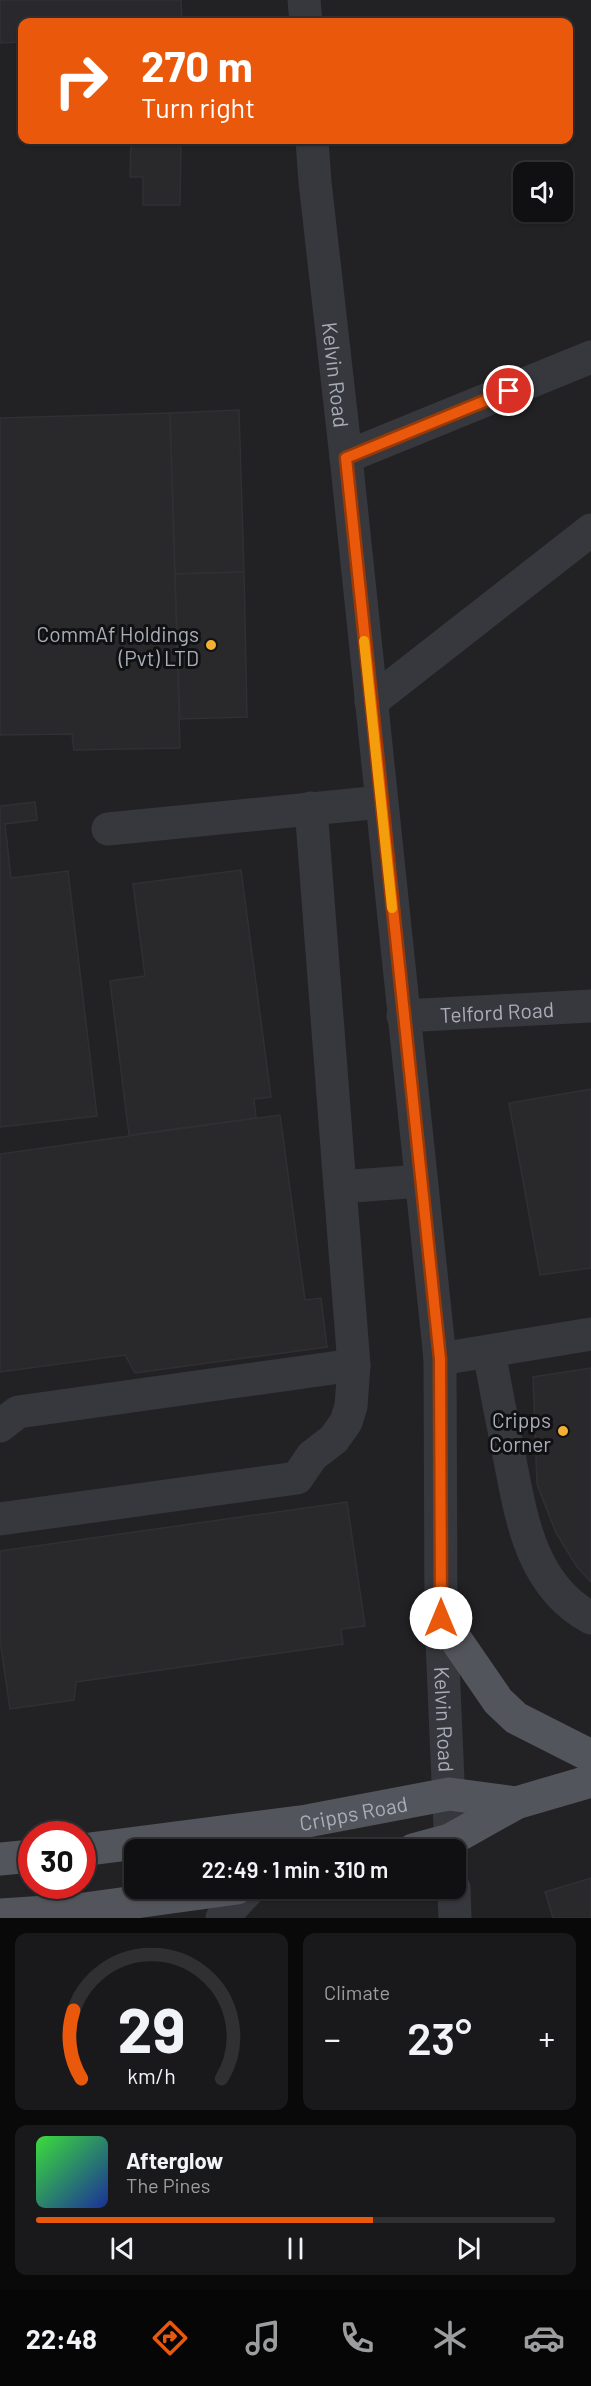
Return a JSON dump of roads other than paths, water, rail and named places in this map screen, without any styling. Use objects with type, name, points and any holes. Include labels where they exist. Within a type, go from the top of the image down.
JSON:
[{"type":"main road","points":[[441,1618],[498,1701],[516,1718],[591,1756]]},
{"type":"main road","name":"Cripps Road","points":[[460,1839],[516,1803],[591,1781]]},
{"type":"main road","name":"Cripps Road","points":[[96,1848],[308,1821],[449,1794],[516,1803]]},
{"type":"main road","points":[[0,1859],[18,1857]]},
{"type":"main road","points":[[0,1915],[77,1910],[157,1899]]},
{"type":"street","points":[[304,0],[306,18]]},
{"type":"street","name":"Kelvin Road","points":[[312,144],[402,1016],[440,1359],[441,1618],[451,1839]]},
{"type":"street","points":[[346,458],[591,357]]},
{"type":"street","points":[[371,702],[591,530]]},
{"type":"street","points":[[108,829],[381,802]]},
{"type":"street","points":[[0,1519],[297,1478],[312,1456],[334,1439],[346,1422],[352,1398],[354,1365],[311,808]]},
{"type":"street","name":"Telford Road","points":[[402,1016],[591,1006]]},
{"type":"street","points":[[340,1187],[421,1180]]},
{"type":"street","points":[[440,1359],[591,1334]]},
{"type":"street","points":[[489,1351],[523,1528],[540,1566],[561,1594],[579,1611],[591,1618]]},
{"type":"street","points":[[0,1426],[18,1412],[354,1365]]},
{"type":"street","points":[[222,1918],[240,1899]]},
{"type":"street","points":[[454,1899],[455,1918]]},
{"type":"place","name":"CommAf Holdings (Pvt) LTD","points":[[211,645]]},
{"type":"place","name":"Cripps Corner","points":[[563,1431]]}]
